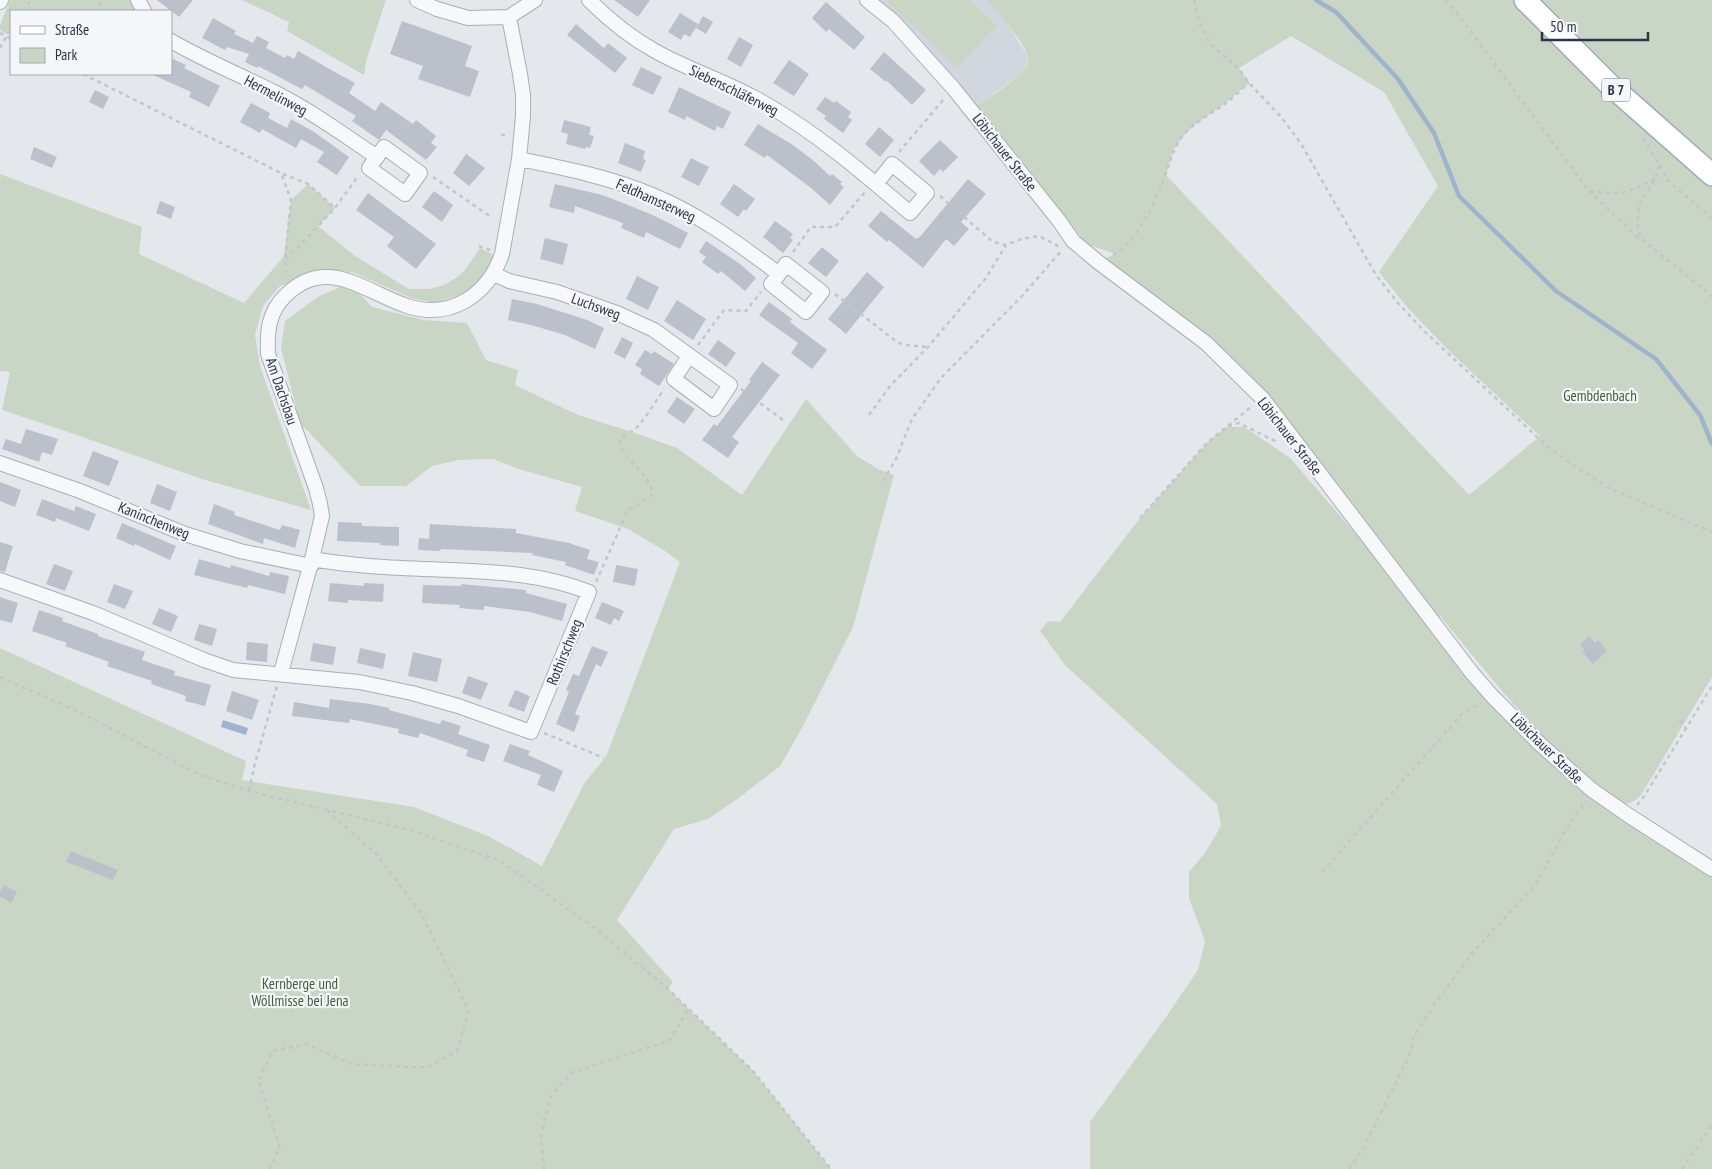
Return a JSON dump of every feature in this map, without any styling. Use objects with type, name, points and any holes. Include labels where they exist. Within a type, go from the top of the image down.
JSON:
[{"type":"main road","name":"B 7","points":[[1525,0],[1609,84],[1712,175]]},
{"type":"street","points":[[418,0],[437,9],[468,18],[509,17],[536,0]]},
{"type":"street","name":"Siebenschläferweg","points":[[589,0],[610,20],[655,52],[724,82],[782,113],[829,146],[910,213],[927,193]]},
{"type":"street","name":"Löbichauer Straße","points":[[867,0],[893,22],[954,88],[1060,222],[1072,241],[1206,343],[1263,399],[1434,624],[1493,696],[1541,744],[1592,790],[1712,869]]},
{"type":"street","name":"Am Dachsbau","points":[[281,673],[322,516],[320,504],[268,354],[267,333],[271,315],[280,300],[291,290],[305,281],[320,277],[337,277],[356,282],[407,306],[422,309],[450,308],[475,295],[486,285],[494,274],[502,254],[519,159],[523,116],[523,95],[509,17]]},
{"type":"street","name":"Hermelinweg","points":[[172,42],[189,52],[276,93],[337,130],[405,194],[420,173]]},
{"type":"street","points":[[373,163],[384,147],[420,173]]},
{"type":"street","name":"Feldhamsterweg","points":[[519,159],[567,168],[611,180],[652,195],[695,216],[724,234],[779,274],[822,292],[806,312],[779,274]]},
{"type":"street","points":[[875,183],[892,164],[927,193]]},
{"type":"street","name":"Luchsweg","points":[[494,274],[509,281],[557,292],[617,313],[654,330],[730,385]]},
{"type":"street","points":[[689,356],[674,379],[714,409],[730,385]]},
{"type":"street","name":"Kaninchenweg","points":[[0,464],[80,491],[185,534],[240,551],[311,562]]},
{"type":"street","points":[[311,562],[498,572],[566,583],[589,592]]},
{"type":"street","points":[[0,580],[93,613],[204,660],[233,670],[281,673],[359,682],[412,693],[458,706],[532,732],[533,728]]},
{"type":"street","name":"Rothirschweg","points":[[533,728],[589,592]]},
{"type":"path","points":[[1194,0],[1199,21],[1210,44],[1239,68],[1249,83],[1300,142],[1376,275],[1423,330],[1548,447],[1576,467],[1611,489],[1712,532]]},
{"type":"path","points":[[1445,0],[1458,14],[1588,190],[1641,239],[1712,296]]},
{"type":"path","points":[[0,48],[10,30]]},
{"type":"path","points":[[0,33],[10,38]]},
{"type":"path","points":[[85,75],[281,173],[308,184],[335,208]]},
{"type":"path","points":[[1098,262],[1116,254],[1134,237],[1152,206],[1166,175],[1174,149],[1184,135],[1249,83]]},
{"type":"path","points":[[892,164],[897,154],[954,88]]},
{"type":"path","points":[[1639,132],[1668,181],[1712,218]]},
{"type":"path","points":[[501,135],[508,136]]},
{"type":"path","points":[[281,173],[291,200],[285,261],[335,208],[362,172],[373,163]]},
{"type":"path","points":[[1641,239],[1637,222],[1640,203],[1656,178],[1659,164]]},
{"type":"path","points":[[420,173],[429,174],[491,217]]},
{"type":"path","points":[[1588,190],[1602,194],[1620,194],[1656,178]]},
{"type":"path","points":[[689,356],[724,310],[746,311],[764,288],[779,274],[811,228],[836,227],[875,183]]},
{"type":"path","points":[[883,480],[896,459],[912,419],[940,378],[1024,294],[1063,249],[1039,236],[1021,239],[1006,245],[993,242],[937,194],[927,193]]},
{"type":"path","points":[[869,415],[891,385],[928,347],[986,278],[1006,245]]},
{"type":"path","points":[[822,292],[832,292],[897,342],[905,345],[928,347]]},
{"type":"path","points":[[589,592],[595,585],[628,510],[649,498],[652,494],[652,488],[620,445],[620,440],[628,432],[640,425],[668,384],[674,379]]},
{"type":"path","points":[[730,385],[737,387],[783,420]]},
{"type":"path","points":[[1140,518],[1207,443],[1245,411],[1263,399]]},
{"type":"path","points":[[1226,427],[1239,423],[1278,442]]},
{"type":"path","points":[[250,791],[254,767],[281,673]]},
{"type":"path","points":[[0,677],[77,711],[200,775],[250,791],[410,830],[500,861],[592,926],[639,963],[752,1071],[831,1169]]},
{"type":"path","points":[[1628,815],[1645,795],[1712,686]]},
{"type":"path","points":[[1322,872],[1462,714],[1493,696]]},
{"type":"path","points":[[1680,720],[1686,728]]},
{"type":"path","points":[[533,728],[604,758]]},
{"type":"path","points":[[1349,1169],[1366,1143],[1409,1056],[1414,1036],[1436,1002],[1474,951],[1536,884],[1564,833],[1592,790]]},
{"type":"path","points":[[269,1169],[280,1148],[258,1080],[273,1051],[306,1044],[352,1064],[429,1067],[457,1051],[469,1011],[421,913],[376,855],[326,810]]},
{"type":"path","points":[[544,1169],[541,1135],[550,1096],[571,1073],[670,1040],[688,1009]]},
{"type":"path","points":[[1682,1169],[1712,1125]]},
{"type":"shaded area","points":[[875,0],[986,0],[1004,18],[1026,54],[1028,63],[1022,73],[975,107]]},
{"type":"green space","points":[[10,0],[130,0],[135,10],[10,10],[10,33],[4,33],[0,30],[0,25]]},
{"type":"green space","points":[[242,0],[386,0],[366,61],[364,75],[287,31],[289,22]]},
{"type":"green space","points":[[886,0],[970,0],[997,26],[957,68]]},
{"type":"green space","points":[[986,0],[1517,0],[1712,182],[1712,677],[1641,795],[1632,802],[1622,804],[1582,773],[1531,724],[1440,616],[1434,624],[1472,673],[1592,790],[1712,869],[1712,1169],[1090,1169],[1090,1122],[1198,970],[1205,941],[1189,898],[1189,872],[1205,853],[1221,826],[1217,804],[1065,665],[1040,631],[1048,621],[1060,622],[1140,518],[1207,443],[1226,427],[1244,427],[1290,458],[1426,615],[1263,399],[1098,262],[1115,254],[1087,244],[975,107],[1013,81],[1028,63],[1028,56],[1019,39]],"holes":[[[1291,36],[1384,92],[1438,186],[1379,272],[1408,308],[1446,348],[1540,436],[1469,495],[1166,175],[1174,149],[1184,135],[1249,83],[1239,68]]]},
{"type":"green space","points":[[1537,0],[1712,0],[1712,164],[1607,70]]},
{"type":"green space","points":[[0,174],[142,227],[139,254],[244,303],[284,256],[291,200],[308,184],[335,208],[318,226],[355,256],[409,289],[429,289],[444,285],[465,270],[480,248],[496,256],[483,278],[463,294],[435,303],[411,298],[352,272],[323,270],[280,286],[263,306],[255,335],[260,366],[311,510],[202,479],[2,410],[10,372],[0,371]]},
{"type":"green space","name":"Kernberge und Wöllmisse bei Jena","points":[[342,286],[356,289],[372,307],[424,320],[467,323],[486,360],[518,370],[515,385],[578,415],[677,448],[742,495],[806,399],[857,456],[878,469],[894,475],[853,627],[802,728],[780,766],[708,819],[674,829],[617,920],[673,982],[668,989],[753,1071],[831,1169],[0,1169],[0,648],[246,761],[242,780],[414,807],[488,836],[542,866],[585,782],[606,757],[680,562],[628,529],[575,511],[582,487],[522,470],[493,459],[459,460],[432,466],[406,486],[360,486],[300,423],[281,348],[285,321],[318,297]]},
{"type":"water","points":[[223,720],[248,728],[246,735],[221,727]]},
{"type":"building","points":[[157,0],[193,0],[179,17]]},
{"type":"building","points":[[614,0],[650,0],[638,17]]},
{"type":"building","points":[[826,2],[865,37],[854,50],[829,29],[826,32],[812,18]]},
{"type":"building","points":[[680,13],[698,24],[690,37],[684,34],[681,40],[668,32]]},
{"type":"building","points":[[703,16],[713,22],[706,34],[696,28]]},
{"type":"building","points":[[213,18],[236,31],[234,34],[253,43],[257,36],[269,42],[266,48],[285,58],[287,55],[294,59],[298,51],[355,83],[349,93],[375,111],[381,102],[413,124],[416,120],[436,136],[431,143],[437,147],[426,160],[386,130],[379,140],[352,121],[356,116],[305,85],[302,89],[258,66],[257,68],[245,62],[249,54],[227,47],[225,50],[202,38]]},
{"type":"building","points":[[402,21],[472,46],[465,66],[479,71],[470,97],[418,79],[423,66],[390,54]]},
{"type":"building","points":[[576,24],[604,48],[608,43],[627,58],[615,73],[567,35]]},
{"type":"building","points":[[739,37],[753,45],[741,67],[727,59]]},
{"type":"building","points":[[884,52],[926,90],[912,105],[887,81],[870,69]]},
{"type":"building","points":[[172,58],[186,65],[184,68],[220,86],[209,107],[189,97],[191,92],[153,75],[172,75]]},
{"type":"building","points":[[789,60],[809,74],[794,96],[773,83]]},
{"type":"building","points":[[641,67],[662,77],[653,95],[632,85]]},
{"type":"building","points":[[679,87],[731,112],[723,129],[717,126],[715,131],[686,116],[685,120],[668,112]]},
{"type":"building","points":[[95,90],[109,97],[103,109],[89,102]]},
{"type":"building","points":[[825,97],[834,103],[836,101],[851,112],[848,117],[852,120],[843,133],[824,119],[826,116],[816,109]]},
{"type":"building","points":[[251,103],[270,113],[268,118],[287,128],[291,119],[314,132],[349,157],[337,175],[317,162],[324,152],[301,139],[296,148],[262,129],[260,133],[240,122]]},
{"type":"building","points":[[564,120],[591,127],[589,135],[594,136],[590,148],[586,147],[585,149],[566,144],[568,134],[561,132]]},
{"type":"building","points":[[758,124],[793,145],[830,176],[832,174],[842,182],[840,184],[844,187],[830,205],[811,188],[767,155],[765,158],[744,145]]},
{"type":"building","points":[[879,127],[894,140],[880,157],[865,144]]},
{"type":"building","points":[[940,140],[958,157],[943,172],[940,169],[934,176],[919,161]]},
{"type":"building","points":[[625,143],[645,151],[643,159],[646,160],[641,172],[618,163]]},
{"type":"building","points":[[34,147],[57,157],[52,168],[30,159]]},
{"type":"building","points":[[466,154],[485,168],[469,186],[453,173]]},
{"type":"building","points":[[691,158],[709,167],[699,186],[681,177]]},
{"type":"building","points":[[968,179],[986,194],[961,222],[969,229],[954,246],[946,239],[923,268],[889,240],[887,242],[868,226],[881,211],[916,239],[919,238]]},
{"type":"building","points":[[555,184],[602,195],[655,216],[688,233],[680,249],[646,232],[644,238],[621,228],[623,223],[575,206],[574,213],[549,207]]},
{"type":"building","points":[[734,184],[755,199],[746,211],[744,209],[738,217],[720,204]]},
{"type":"building","points":[[434,191],[453,205],[442,222],[422,207]]},
{"type":"building","points":[[368,193],[436,244],[416,269],[387,246],[394,237],[356,210]]},
{"type":"building","points":[[160,201],[175,207],[171,219],[156,213]]},
{"type":"building","points":[[775,221],[793,234],[790,238],[793,240],[783,253],[763,237]]},
{"type":"building","points":[[545,238],[568,244],[563,265],[540,259]]},
{"type":"building","points":[[706,241],[740,264],[756,278],[745,291],[721,271],[718,274],[702,262],[706,257],[699,252]]},
{"type":"building","points":[[822,247],[839,261],[826,277],[808,263]]},
{"type":"building","points":[[867,272],[884,287],[846,334],[828,319]]},
{"type":"building","points":[[637,276],[659,287],[648,310],[626,299]]},
{"type":"building","points":[[512,299],[537,304],[587,320],[604,328],[595,349],[565,335],[508,320]]},
{"type":"building","points":[[677,300],[706,319],[693,340],[664,321]]},
{"type":"building","points":[[769,302],[792,319],[790,322],[827,350],[812,369],[791,353],[798,343],[759,315]]},
{"type":"building","points":[[622,337],[633,343],[625,359],[614,353]]},
{"type":"building","points":[[718,340],[736,353],[726,367],[708,354]]},
{"type":"building","points":[[645,350],[652,354],[654,351],[674,364],[659,386],[640,374],[642,369],[635,365]]},
{"type":"building","points":[[762,362],[780,375],[732,437],[739,442],[728,458],[702,440],[714,424],[717,426],[751,381],[749,380]]},
{"type":"building","points":[[677,397],[695,409],[684,424],[667,412]]},
{"type":"building","points":[[26,429],[58,439],[52,455],[42,452],[39,462],[2,449],[6,439],[21,444]]},
{"type":"building","points":[[93,451],[119,461],[109,486],[83,476]]},
{"type":"building","points":[[0,482],[21,490],[15,507],[0,501]]},
{"type":"building","points":[[157,484],[177,492],[170,511],[150,503]]},
{"type":"building","points":[[42,499],[74,511],[76,506],[96,514],[89,531],[56,518],[55,522],[36,515]]},
{"type":"building","points":[[214,504],[235,512],[234,515],[280,530],[282,525],[300,530],[295,548],[264,538],[263,544],[208,524]]},
{"type":"building","points":[[338,522],[362,523],[362,526],[399,527],[399,546],[337,541]]},
{"type":"building","points":[[122,523],[176,546],[170,560],[135,544],[134,546],[116,538]]},
{"type":"building","points":[[430,524],[516,529],[516,533],[569,543],[590,550],[587,559],[599,562],[594,575],[565,565],[566,562],[532,555],[533,553],[441,549],[440,551],[418,550],[419,538],[429,539]]},
{"type":"building","points":[[0,542],[13,546],[5,572],[0,571]]},
{"type":"building","points":[[199,559],[230,568],[231,565],[269,576],[270,572],[289,576],[285,594],[248,585],[247,588],[194,575]]},
{"type":"building","points":[[54,564],[73,571],[65,591],[46,584]]},
{"type":"building","points":[[616,565],[638,569],[635,586],[613,582]]},
{"type":"building","points":[[330,583],[364,586],[364,583],[384,584],[383,602],[348,600],[348,603],[328,601]]},
{"type":"building","points":[[114,584],[133,591],[125,609],[107,602]]},
{"type":"building","points":[[461,584],[526,590],[526,593],[567,604],[562,621],[530,612],[484,606],[484,610],[459,608],[460,605],[422,603],[423,585],[461,586]]},
{"type":"building","points":[[0,597],[18,603],[12,623],[0,620]]},
{"type":"building","points":[[602,602],[624,611],[619,621],[614,618],[611,625],[595,618]]},
{"type":"building","points":[[159,608],[178,616],[171,632],[152,624]]},
{"type":"building","points":[[39,610],[63,618],[62,621],[98,634],[98,636],[145,652],[142,660],[175,671],[174,675],[211,685],[205,706],[185,701],[186,696],[151,684],[152,681],[107,666],[109,662],[65,646],[67,643],[32,631]]},
{"type":"building","points":[[199,624],[217,629],[212,646],[194,640]]},
{"type":"building","points":[[1589,636],[1595,643],[1598,640],[1607,651],[1593,664],[1582,651],[1584,649],[1580,645]]},
{"type":"building","points":[[247,642],[268,644],[267,662],[246,660]]},
{"type":"building","points":[[313,643],[336,647],[333,665],[310,661]]},
{"type":"building","points":[[592,646],[608,652],[601,667],[596,664],[575,714],[580,716],[574,732],[556,724],[569,692],[566,690],[573,674],[579,676]]},
{"type":"building","points":[[360,648],[386,654],[383,669],[357,663]]},
{"type":"building","points":[[413,652],[442,659],[437,682],[408,676]]},
{"type":"building","points":[[468,676],[488,683],[481,700],[462,693]]},
{"type":"building","points":[[515,690],[530,696],[524,712],[508,706]]},
{"type":"building","points":[[232,691],[259,700],[252,720],[226,711]]},
{"type":"building","points":[[330,699],[389,708],[389,710],[440,724],[442,720],[461,726],[458,734],[490,745],[484,762],[466,756],[468,750],[420,733],[418,738],[398,733],[399,729],[350,719],[349,723],[292,716],[294,702],[329,708]]},
{"type":"building","points":[[510,744],[530,751],[528,755],[563,771],[554,792],[537,785],[541,775],[503,761]]},
{"type":"building","points":[[71,851],[118,870],[113,880],[66,862]]},
{"type":"building","points":[[4,885],[17,892],[11,903],[0,896]]},
{"type":"waterway","name":"Gembdenbach","points":[[1316,0],[1336,12],[1398,79],[1434,133],[1459,196],[1556,291],[1656,359],[1700,415],[1712,444]]}]
